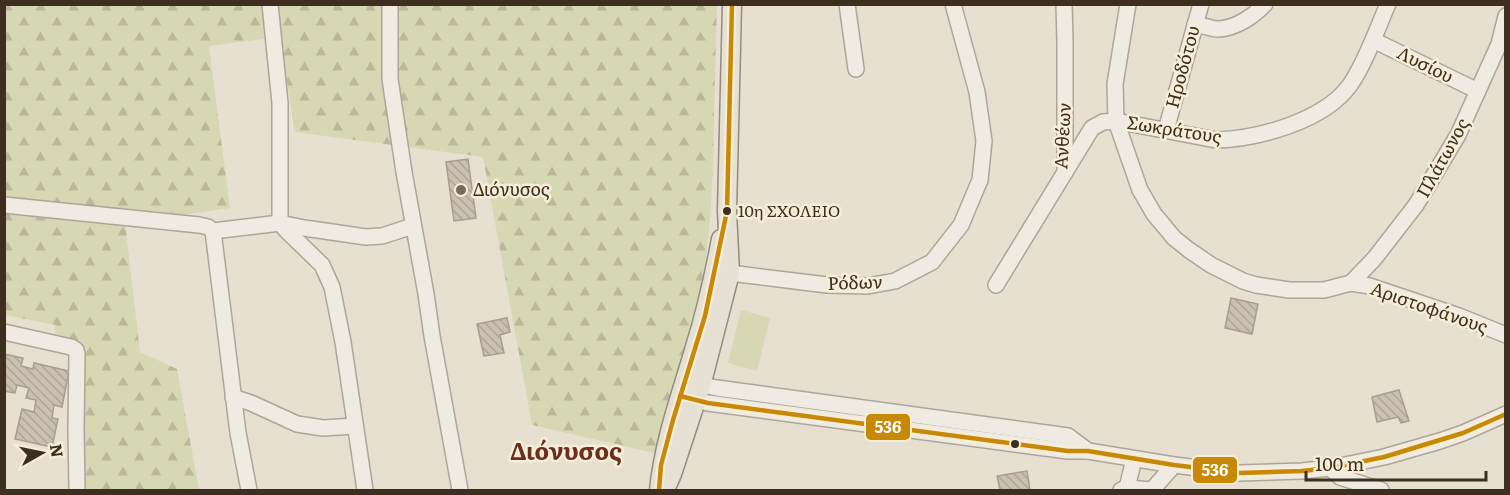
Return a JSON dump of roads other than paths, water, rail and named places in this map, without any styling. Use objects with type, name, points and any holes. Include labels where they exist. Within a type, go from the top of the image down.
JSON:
[{"type":"main road","points":[[665,490],[672,474],[705,316],[722,273],[727,211],[732,4]]},
{"type":"main road","points":[[659,490],[661,465],[690,391]]},
{"type":"street","points":[[270,4],[280,103],[280,223],[322,265],[332,286],[343,342],[365,490]]},
{"type":"street","points":[[390,4],[390,79],[413,226],[460,490]]},
{"type":"street","points":[[847,4],[856,69]]},
{"type":"street","name":"Ρόδων","points":[[722,273],[827,285],[868,286],[895,281],[932,262],[962,225],[980,180],[984,141],[977,92],[952,4]]},
{"type":"street","name":"Ανθέων","points":[[996,285],[1065,172],[1064,4]]},
{"type":"street","name":"Αριστοφάνους","points":[[1128,4],[1115,84],[1116,121],[1133,171],[1148,204],[1174,238],[1211,265],[1243,281],[1266,287],[1313,290],[1324,290],[1351,283],[1370,286],[1459,316],[1506,335]]},
{"type":"street","name":"Ηροδότου","points":[[1166,130],[1201,4]]},
{"type":"street","points":[[1195,24],[1218,29],[1236,25],[1257,14],[1265,4]]},
{"type":"street","name":"Σωκράτους","points":[[1065,172],[1092,128],[1103,122],[1116,121],[1199,138],[1233,140],[1296,123],[1327,107],[1346,90],[1355,76],[1388,4]]},
{"type":"street","name":"Πλάτωνος","points":[[1351,283],[1374,259],[1416,205],[1458,135],[1499,44],[1506,16]]},
{"type":"street","name":"Λυσίου","points":[[1373,40],[1478,91]]},
{"type":"street","points":[[4,205],[199,225],[213,231],[238,433],[249,490]]},
{"type":"street","points":[[213,231],[280,223],[366,237],[382,236],[413,226]]},
{"type":"street","points":[[4,332],[74,348],[77,354],[77,490]]},
{"type":"street","points":[[690,391],[1068,436],[1088,451],[1174,465],[1239,472],[1302,471],[1384,457],[1463,433],[1506,414]]},
{"type":"street","points":[[233,397],[297,424],[323,428],[355,426]]},
{"type":"street","points":[[1134,459],[1124,489],[1152,490],[1174,465]]},
{"type":"street","points":[[1330,468],[1340,477],[1381,490]]},
{"type":"place","name":"Διόνυσος","points":[[461,190]]},
{"type":"place","name":"10η ΣΧΟΛΕΙΟ","points":[[727,211]]},
{"type":"district","name":"Διόνυσος","points":[[566,452]]}]
